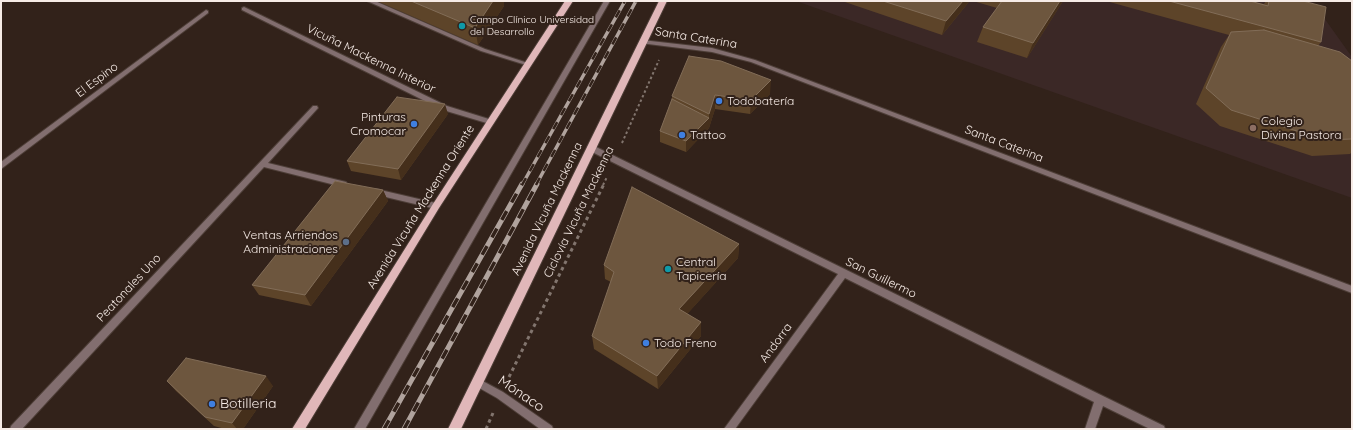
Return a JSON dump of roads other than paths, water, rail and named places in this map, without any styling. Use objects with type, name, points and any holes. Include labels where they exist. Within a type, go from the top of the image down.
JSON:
[{"type":"main road","name":"Avenida Vicuña Mackenna Oriente","points":[[298,429],[436,206],[569,1]]},
{"type":"main road","name":"Avenida Vicuña Mackenna","points":[[454,429],[663,1]]},
{"type":"street","points":[[370,1],[483,50],[528,64]]},
{"type":"street","points":[[360,429],[607,1]]},
{"type":"street","name":"Vicuña Mackenna Interior","points":[[244,9],[445,108],[490,122]]},
{"type":"street","name":"El Espino","points":[[1,166],[206,12]]},
{"type":"street","name":"Santa Caterina","points":[[642,42],[719,52],[753,61],[1352,290]]},
{"type":"street","name":"Peatonales Uno","points":[[15,429],[315,108]]},
{"type":"street","name":"San Guillermo","points":[[591,148],[1160,429]]},
{"type":"street","points":[[262,164],[353,186]]},
{"type":"street","points":[[368,190],[436,206]]},
{"type":"street","name":"Andorra","points":[[729,429],[844,273]]},
{"type":"street","name":"Mónaco","points":[[477,382],[500,395],[548,429]]},
{"type":"street","points":[[1090,429],[1100,400]]},
{"type":"railway","points":[[522,185],[625,1]]},
{"type":"railway","points":[[536,185],[636,1]]},
{"type":"railway","points":[[384,429],[522,184]]},
{"type":"railway","points":[[404,429],[537,184]]},
{"type":"place","name":"Campo Clínico Universidad del Desarrollo","points":[[462,26]]},
{"type":"place","name":"Todobatería","points":[[719,101]]},
{"type":"place","name":"Pinturas Cromocar","points":[[414,124]]},
{"type":"place","name":"Colegio Divina Pastora","points":[[1253,128]]},
{"type":"place","name":"Tattoo","points":[[682,135]]},
{"type":"place","name":"Ventas Arriendos Administraciones","points":[[346,242]]},
{"type":"place","name":"Central Tapicería","points":[[668,269]]},
{"type":"place","name":"Todo Freno","points":[[646,343]]},
{"type":"place","name":"Botilleria","points":[[212,404]]}]
